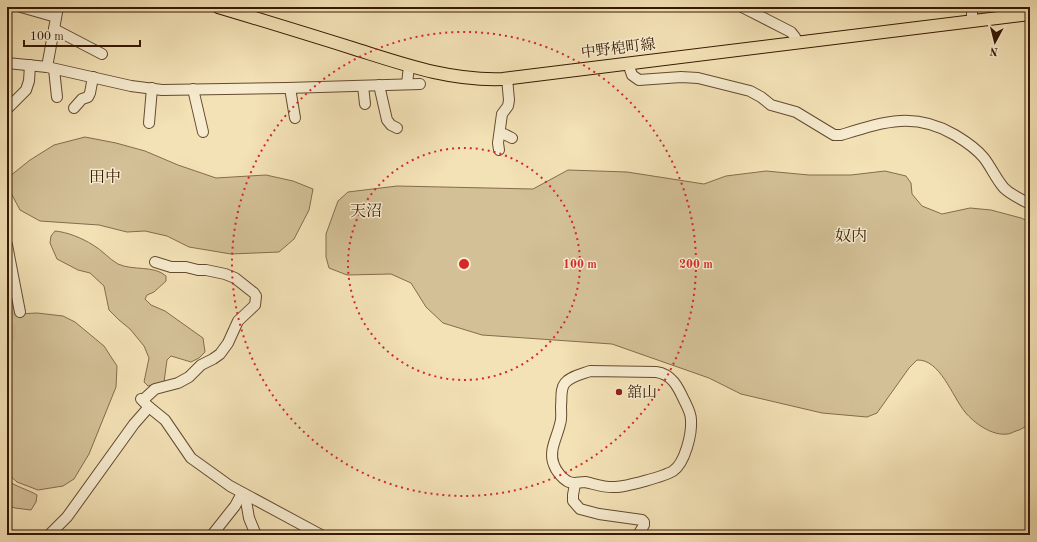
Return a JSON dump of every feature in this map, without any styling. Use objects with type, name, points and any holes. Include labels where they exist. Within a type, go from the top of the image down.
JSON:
[{"type":"main road","name":"中野梍町線","points":[[218,7],[442,75],[485,79],[507,78],[1030,14]]},
{"type":"street","points":[[21,7],[56,18]]},
{"type":"street","points":[[57,97],[51,68],[54,30],[58,7]]},
{"type":"street","points":[[742,7],[791,32],[794,34],[797,42]]},
{"type":"street","points":[[972,21],[972,10],[974,7]]},
{"type":"street","points":[[54,30],[102,54]]},
{"type":"street","points":[[7,62],[51,68],[131,86],[162,90],[420,84]]},
{"type":"street","points":[[628,63],[632,76],[639,80],[681,77],[698,78],[750,91],[771,105],[796,112],[834,135],[841,135],[905,120],[938,126],[975,148],[984,158],[1005,189],[1030,204]]},
{"type":"street","points":[[7,109],[26,90],[29,81],[30,65]]},
{"type":"street","points":[[407,84],[410,66]]},
{"type":"street","points":[[74,108],[82,99],[88,97],[93,77]]},
{"type":"street","points":[[499,150],[498,143],[502,114],[508,106],[509,100],[507,78]]},
{"type":"street","points":[[379,85],[387,120],[391,125],[397,128]]},
{"type":"street","points":[[363,86],[365,104]]},
{"type":"street","points":[[149,123],[152,88]]},
{"type":"street","points":[[290,88],[295,118]]},
{"type":"street","points":[[193,89],[203,132]]},
{"type":"street","points":[[500,133],[512,138]]},
{"type":"street","points":[[7,245],[20,312]]},
{"type":"street","points":[[49,535],[67,517],[134,424],[144,402],[155,389],[178,383],[189,377],[201,365],[220,354],[228,343],[238,321],[256,301],[256,296],[254,293],[230,276],[211,270],[172,267],[155,262]]},
{"type":"street","points":[[601,371],[656,372],[663,373],[670,377],[688,408],[691,420],[689,440],[685,453],[678,467],[668,473],[616,487],[586,482],[578,482],[575,484],[568,482],[556,470],[552,458],[554,441],[560,425],[562,388],[566,382],[576,376],[601,371]]},
{"type":"street","points":[[144,402],[165,420],[191,458],[230,486],[321,535]]},
{"type":"street","points":[[575,484],[573,501],[580,509],[599,514],[642,520],[644,525],[638,535]]},
{"type":"street","points":[[212,535],[244,494]]},
{"type":"street","points":[[244,494],[249,518],[256,535]]},
{"type":"shaded area","points":[[85,137],[116,143],[145,151],[178,165],[216,178],[266,175],[293,181],[313,189],[309,210],[294,239],[279,252],[231,254],[189,247],[167,236],[145,231],[127,232],[99,225],[40,221],[20,210],[11,193],[10,176],[30,160],[54,145]]},
{"type":"shaded area","points":[[568,170],[627,172],[704,184],[726,176],[766,171],[809,175],[851,175],[885,171],[906,176],[911,183],[912,194],[922,206],[942,214],[970,208],[991,210],[1030,222],[1029,423],[1021,429],[1008,434],[989,431],[973,420],[965,412],[939,372],[925,361],[917,360],[909,368],[877,413],[867,417],[822,413],[741,394],[709,378],[612,344],[482,335],[443,323],[426,307],[411,283],[391,274],[347,275],[329,268],[326,257],[326,234],[338,201],[348,192],[397,186],[533,189]]},
{"type":"shaded area","points":[[55,231],[69,234],[84,240],[96,247],[118,264],[156,270],[166,276],[166,281],[154,292],[147,295],[145,299],[151,305],[165,311],[203,338],[205,352],[199,358],[191,362],[171,356],[167,360],[164,382],[148,386],[144,382],[149,358],[144,346],[130,329],[109,310],[104,286],[90,273],[78,270],[57,259],[50,243],[51,236]]},
{"type":"shaded area","points":[[37,313],[63,316],[75,322],[104,346],[117,366],[116,387],[89,454],[74,479],[63,486],[38,490],[17,482],[7,473],[7,319],[18,314]]},
{"type":"shaded area","points":[[7,480],[37,495],[36,502],[31,510],[15,508],[7,505]]},
{"type":"tunnel","points":[[7,283],[9,331],[7,345]]},
{"type":"place","name":"舘山","points":[[619,392]]},
{"type":"district","name":"田中","points":[[105,176]]},
{"type":"district","name":"天沼","points":[[366,210]]},
{"type":"district","name":"奴内","points":[[851,235]]}]
